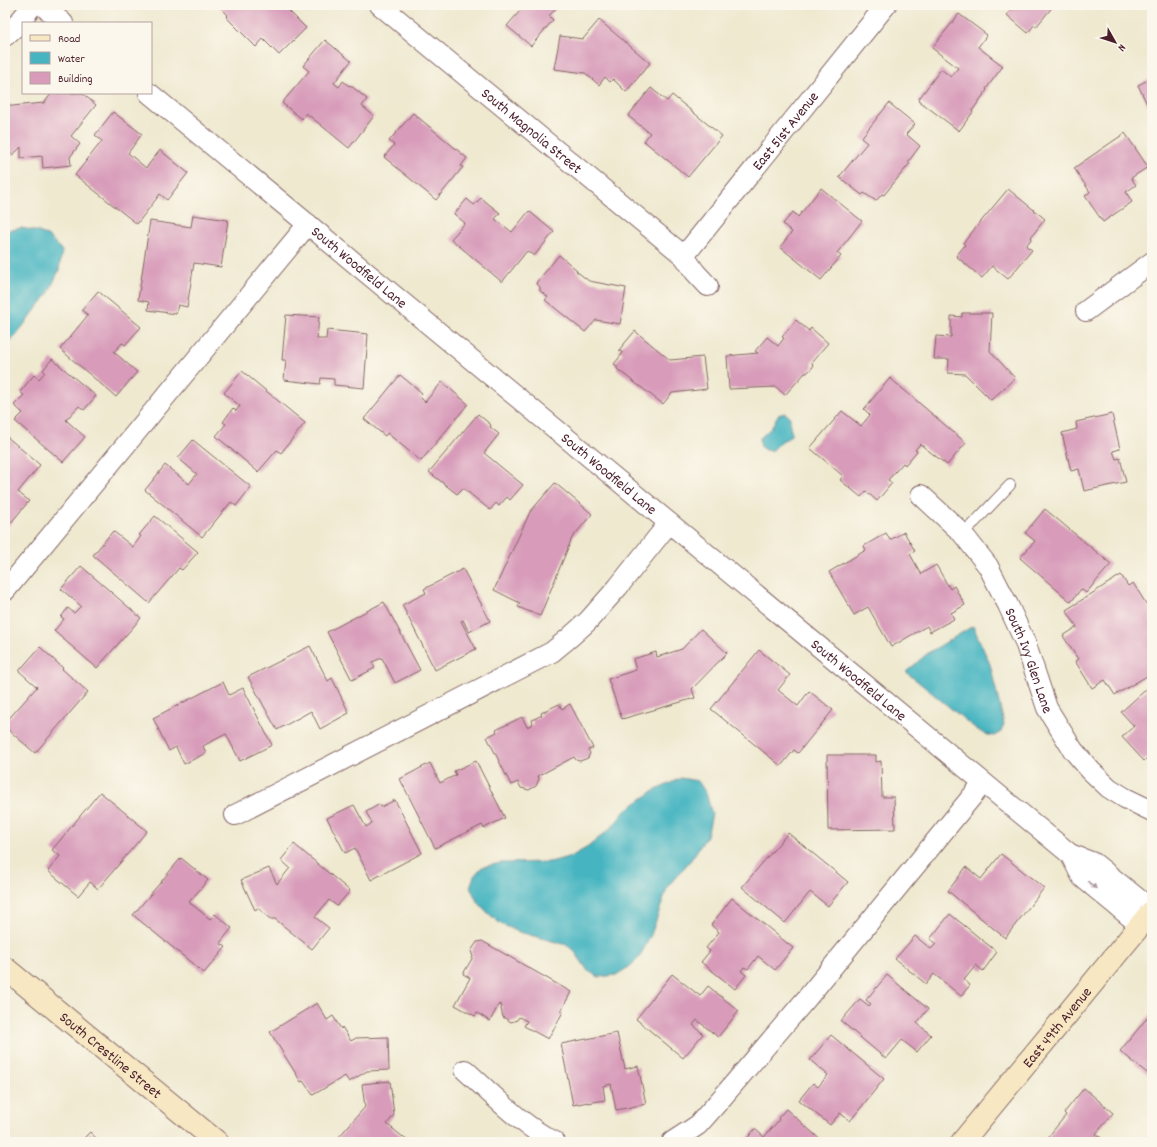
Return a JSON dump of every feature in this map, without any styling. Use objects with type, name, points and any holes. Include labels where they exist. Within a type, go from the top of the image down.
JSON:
[{"type":"street","points":[[5,36],[15,27],[33,5]]},
{"type":"street","points":[[42,5],[63,22]]},
{"type":"street","name":"South Magnolia Street","points":[[380,5],[684,256],[695,272],[708,286]]},
{"type":"street","name":"East 51st Avenue","points":[[684,256],[886,5]]},
{"type":"street","name":"South Woodfield Lane","points":[[150,94],[1070,854],[1082,877],[1148,915]]},
{"type":"street","points":[[5,591],[308,224]]},
{"type":"street","points":[[1086,310],[1152,262]]},
{"type":"street","name":"South Ivy Glen Lane","points":[[922,495],[962,533],[988,566],[1025,642],[1047,708],[1073,750],[1091,771],[1109,788],[1125,798],[1152,811]]},
{"type":"street","points":[[235,815],[552,652],[588,621],[618,587],[669,523]]},
{"type":"street","points":[[672,1142],[698,1124],[720,1100],[807,998],[983,783]]},
{"type":"street","name":"East 49th Avenue","points":[[962,1142],[1148,915]]},
{"type":"street","name":"South Crestline Street","points":[[5,968],[216,1142]]},
{"type":"street","points":[[465,1070],[515,1114],[544,1137],[555,1142]]},
{"type":"lane","points":[[962,533],[975,522],[1010,484]]},
{"type":"water","points":[[22,228],[35,231],[49,237],[62,251],[59,270],[48,294],[5,349],[5,231]]},
{"type":"water","points":[[785,413],[790,418],[791,435],[773,450],[762,448],[760,438],[771,428],[778,415]]},
{"type":"water","points":[[973,626],[990,664],[1004,724],[1001,732],[994,736],[984,734],[975,728],[906,672],[928,653]]},
{"type":"water","points":[[681,778],[698,781],[706,793],[712,814],[707,836],[690,861],[668,886],[651,935],[639,958],[629,967],[616,975],[599,977],[588,971],[575,952],[567,945],[519,932],[501,924],[477,901],[470,887],[474,876],[482,867],[501,863],[550,862],[572,856],[588,847],[612,827],[626,810],[652,792]]},
{"type":"building","points":[[278,5],[282,8],[284,6],[306,28],[279,55],[263,39],[256,47],[226,17],[228,15],[219,6]]},
{"type":"building","points":[[525,5],[559,5],[549,16],[553,20],[531,46],[507,26]]},
{"type":"building","points":[[1005,5],[1054,5],[1036,27],[1034,25],[1028,33],[1007,15],[1011,10]]},
{"type":"building","points":[[959,14],[987,35],[978,47],[1003,66],[959,131],[918,100],[941,69],[951,77],[958,68],[932,48]]},
{"type":"building","points":[[599,20],[650,63],[626,92],[613,79],[610,82],[605,77],[599,85],[585,73],[554,69],[560,36],[583,39]]},
{"type":"building","points":[[325,40],[351,61],[334,83],[339,87],[343,81],[367,99],[362,106],[374,116],[349,148],[306,113],[302,119],[282,103],[309,71],[303,66]]},
{"type":"building","points":[[1152,78],[1152,115],[1138,85]]},
{"type":"building","points":[[651,88],[667,101],[672,95],[722,136],[688,177],[644,141],[650,133],[628,116]]},
{"type":"building","points":[[51,94],[83,94],[96,105],[71,136],[80,144],[70,157],[71,165],[43,168],[42,156],[21,158],[21,147],[14,154],[8,155],[5,152],[5,101],[12,106],[44,103]]},
{"type":"building","points":[[889,103],[915,124],[906,134],[920,146],[908,162],[910,163],[884,195],[882,194],[876,201],[864,193],[862,195],[839,177],[867,143],[861,138]]},
{"type":"building","points":[[113,112],[142,134],[128,153],[146,168],[160,150],[188,173],[167,200],[160,194],[137,224],[75,175],[102,141],[95,135]]},
{"type":"building","points":[[413,113],[467,158],[461,166],[463,167],[436,200],[384,157],[394,145],[389,141]]},
{"type":"building","points":[[1125,133],[1148,167],[1131,178],[1136,185],[1126,192],[1132,202],[1103,222],[1085,196],[1090,192],[1074,168]]},
{"type":"building","points":[[821,188],[862,221],[837,253],[841,256],[821,280],[780,247],[792,232],[783,224],[793,212],[798,217]]},
{"type":"building","points":[[1008,189],[1045,219],[1026,246],[1032,250],[1008,279],[992,266],[982,278],[956,256],[965,245],[963,243]]},
{"type":"building","points":[[481,198],[500,213],[495,219],[512,232],[529,211],[554,232],[534,256],[527,251],[502,282],[451,239],[465,223],[454,214],[467,199],[474,205]]},
{"type":"building","points":[[193,215],[228,220],[221,267],[194,263],[187,307],[178,305],[176,314],[148,310],[149,302],[138,300],[150,221],[191,227]]},
{"type":"building","points":[[559,255],[589,281],[626,288],[620,324],[596,320],[585,332],[545,300],[548,297],[540,291],[540,287],[536,283]]},
{"type":"building","points":[[98,291],[141,327],[125,345],[122,343],[114,352],[137,372],[116,397],[60,349],[88,315],[82,310]]},
{"type":"building","points":[[962,313],[992,313],[990,351],[1015,378],[991,400],[965,374],[948,373],[949,359],[934,359],[936,336],[951,337],[951,316],[962,317]]},
{"type":"building","points":[[286,315],[319,317],[317,339],[326,339],[327,330],[368,334],[364,388],[334,385],[334,379],[321,378],[320,384],[284,380],[286,360],[282,360]]},
{"type":"building","points":[[796,320],[809,331],[811,328],[828,343],[812,362],[813,367],[805,373],[785,395],[776,387],[729,389],[727,356],[758,353],[755,351],[767,337],[778,346],[784,338],[782,337]]},
{"type":"building","points":[[635,331],[670,360],[703,357],[707,389],[672,393],[663,404],[617,369],[617,366],[614,364],[623,353],[619,350]]},
{"type":"building","points":[[52,359],[96,396],[84,410],[79,406],[66,420],[85,437],[63,462],[15,421],[23,413],[14,405],[24,395],[20,392],[34,375],[39,379],[45,372],[43,370]]},
{"type":"building","points":[[242,371],[305,423],[281,453],[277,450],[258,472],[216,436],[226,424],[223,422],[233,408],[236,411],[240,406],[224,393]]},
{"type":"building","points":[[400,375],[422,393],[419,396],[425,402],[442,382],[468,404],[421,461],[387,433],[385,436],[364,419]]},
{"type":"building","points":[[890,378],[966,443],[947,465],[920,444],[915,450],[917,451],[905,465],[903,463],[888,480],[892,483],[877,501],[866,491],[861,497],[840,480],[843,476],[810,448],[842,411],[861,426],[870,415],[864,409]]},
{"type":"building","points":[[478,414],[499,434],[484,453],[523,485],[510,500],[507,497],[499,506],[496,503],[490,510],[463,488],[457,494],[429,472]]},
{"type":"building","points":[[1112,414],[1120,449],[1113,451],[1116,459],[1120,458],[1126,482],[1084,491],[1079,469],[1071,471],[1062,433],[1077,429],[1076,422]]},
{"type":"building","points":[[5,435],[40,465],[18,492],[29,501],[9,525],[5,521]]},
{"type":"building","points":[[193,440],[251,487],[236,506],[231,502],[202,537],[145,490],[165,465],[189,484],[197,474],[178,458]]},
{"type":"building","points":[[555,483],[592,514],[572,538],[540,616],[518,607],[520,603],[494,590],[530,512]]},
{"type":"building","points":[[1045,509],[1111,564],[1086,593],[1081,589],[1071,602],[1020,558],[1035,541],[1025,533]]},
{"type":"building","points":[[155,516],[198,552],[182,570],[179,568],[149,603],[93,555],[113,531],[133,547],[141,536],[139,535]]},
{"type":"building","points":[[904,532],[915,551],[910,554],[921,574],[936,565],[950,589],[954,586],[965,605],[951,613],[954,619],[930,632],[927,626],[891,647],[868,607],[854,615],[829,572],[866,550],[864,546],[886,533],[890,540]]},
{"type":"building","points":[[81,566],[141,618],[97,668],[54,631],[64,619],[61,617],[68,608],[74,613],[81,606],[61,589]]},
{"type":"building","points":[[463,569],[490,621],[469,632],[463,620],[461,621],[476,649],[435,670],[402,605],[426,593],[424,589]]},
{"type":"building","points":[[1121,575],[1128,586],[1133,583],[1152,613],[1152,617],[1150,619],[1152,623],[1152,673],[1115,695],[1105,680],[1092,688],[1075,661],[1078,659],[1063,636],[1077,627],[1066,610]]},
{"type":"building","points":[[384,602],[420,670],[395,683],[382,658],[372,662],[375,668],[352,680],[327,632]]},
{"type":"building","points":[[701,629],[727,653],[692,689],[695,698],[622,719],[608,679],[636,670],[633,659],[656,652],[657,657],[682,649]]},
{"type":"building","points":[[310,646],[328,681],[332,678],[349,713],[320,729],[311,711],[277,730],[248,677]]},
{"type":"building","points":[[40,647],[88,692],[35,753],[5,727],[5,723],[37,687],[19,671]]},
{"type":"building","points":[[759,650],[790,675],[778,690],[798,706],[809,691],[833,710],[798,753],[794,750],[781,766],[711,709]]},
{"type":"building","points":[[223,682],[229,695],[243,688],[272,745],[240,761],[226,734],[203,746],[206,753],[184,764],[176,747],[169,751],[153,718]]},
{"type":"building","points":[[1152,684],[1152,764],[1147,758],[1144,761],[1122,737],[1134,726],[1121,712]]},
{"type":"building","points":[[559,704],[562,709],[570,704],[593,748],[588,750],[590,753],[588,758],[580,761],[576,760],[574,757],[538,776],[539,779],[536,786],[529,790],[521,788],[518,782],[511,785],[487,737],[497,732],[496,730],[522,717],[527,727],[533,724],[532,720],[542,715],[541,713]]},
{"type":"building","points":[[827,755],[876,755],[876,762],[881,761],[882,797],[894,797],[895,829],[828,830]]},
{"type":"building","points":[[476,761],[505,818],[484,828],[482,825],[435,848],[400,779],[430,763],[440,783],[456,775],[454,771]]},
{"type":"building","points":[[100,792],[147,831],[98,889],[90,882],[78,896],[48,871],[60,856],[52,850]]},
{"type":"building","points":[[395,800],[422,853],[371,880],[355,848],[345,853],[327,818],[354,805],[366,827],[372,823],[366,812],[380,804],[381,807]]},
{"type":"building","points":[[788,833],[848,882],[828,906],[810,892],[785,923],[742,887]]},
{"type":"building","points":[[294,844],[350,891],[337,906],[329,900],[315,917],[329,928],[312,949],[275,919],[270,919],[258,908],[255,910],[241,880],[269,868],[277,884],[290,868],[281,860]]},
{"type":"building","points":[[1001,854],[1044,888],[1005,938],[948,891],[966,867],[981,879]]},
{"type":"building","points":[[181,858],[208,880],[189,902],[210,919],[215,914],[232,928],[220,943],[226,947],[204,973],[133,915]]},
{"type":"building","points":[[732,898],[793,948],[775,970],[758,956],[748,969],[744,967],[741,971],[746,975],[735,989],[701,962],[710,951],[706,948],[719,932],[711,925]]},
{"type":"building","points":[[950,914],[997,952],[983,971],[976,965],[964,980],[970,985],[961,996],[934,974],[926,984],[895,959],[915,936],[931,949],[936,944],[930,939]]},
{"type":"building","points":[[482,941],[571,992],[561,1011],[563,1012],[548,1039],[524,1026],[527,1021],[519,1017],[517,1020],[511,1022],[503,1017],[501,1009],[502,1006],[499,1004],[490,1021],[477,1013],[475,1016],[455,1005],[470,978],[463,974],[473,957],[471,951],[477,942]]},
{"type":"building","points":[[672,974],[700,996],[708,986],[739,1011],[718,1037],[697,1020],[693,1025],[703,1034],[683,1058],[636,1019]]},
{"type":"building","points":[[887,975],[928,1009],[917,1023],[931,1035],[917,1052],[902,1040],[886,1059],[841,1021],[860,999],[869,1006],[871,1004],[866,1000]]},
{"type":"building","points":[[317,1003],[327,1020],[333,1016],[351,1041],[356,1038],[388,1037],[389,1070],[367,1071],[349,1082],[345,1076],[313,1095],[303,1081],[301,1082],[270,1032]]},
{"type":"building","points":[[1152,1012],[1152,1077],[1120,1051]]},
{"type":"building","points":[[617,1033],[625,1069],[638,1066],[646,1104],[616,1110],[611,1084],[603,1086],[605,1100],[573,1105],[561,1044]]},
{"type":"building","points":[[831,1035],[884,1079],[850,1121],[840,1113],[830,1125],[799,1100],[813,1083],[818,1087],[828,1075],[810,1060]]},
{"type":"building","points":[[390,1081],[394,1115],[387,1124],[409,1142],[341,1142],[337,1139],[365,1107],[362,1084]]},
{"type":"building","points":[[1084,1088],[1113,1113],[1096,1134],[1107,1142],[1044,1142],[1066,1115],[1064,1113]]},
{"type":"building","points":[[786,1109],[823,1142],[744,1142],[755,1129],[764,1137],[779,1120],[778,1118]]},
{"type":"building","points":[[90,1132],[100,1142],[80,1142]]}]
